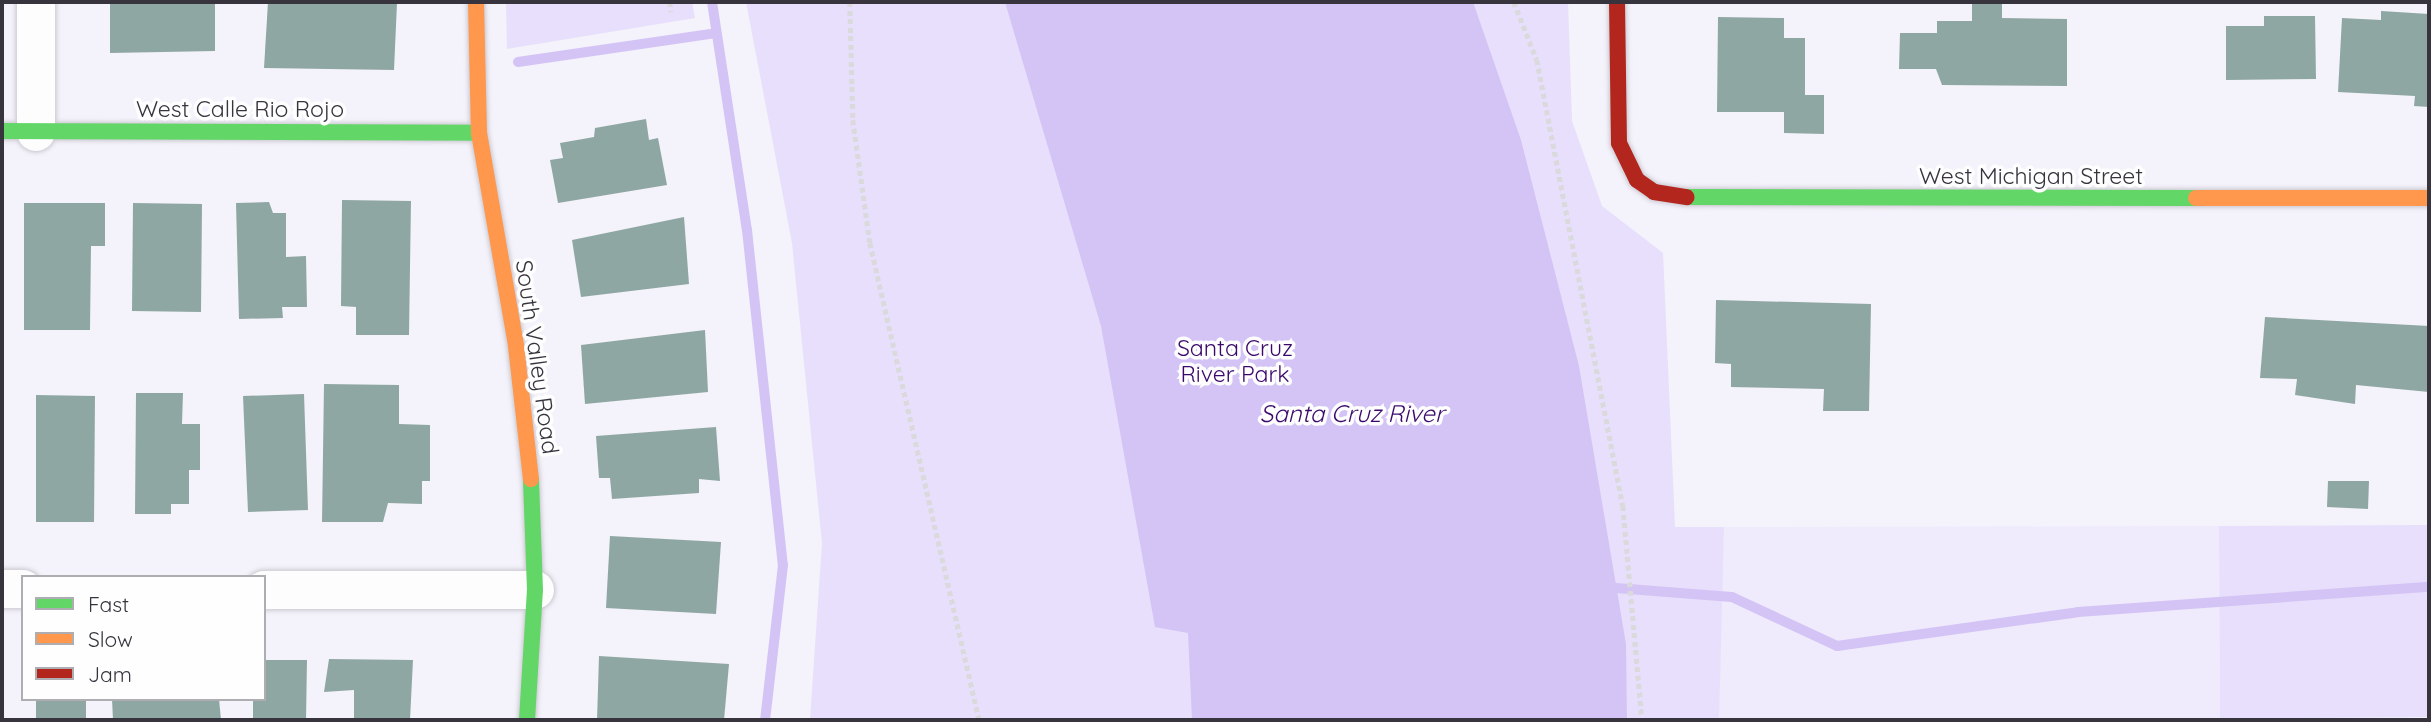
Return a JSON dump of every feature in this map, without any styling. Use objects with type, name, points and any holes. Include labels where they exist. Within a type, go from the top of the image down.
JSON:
[{"type":"street","points":[[19,132],[36,2]]},
{"type":"street","name":"South Valley Road","points":[[476,2],[479,133],[523,393],[535,590],[527,720]]},
{"type":"street","name":"West Michigan Street","points":[[1617,2],[1619,143],[1637,180],[1654,192],[1696,199],[2429,198]]},
{"type":"street","name":"West Calle Rio Rojo","points":[[19,132],[479,133]]},
{"type":"street","points":[[2,589],[21,589]]},
{"type":"street","points":[[266,590],[535,590]]},
{"type":"path","points":[[670,2],[671,12]]},
{"type":"path","points":[[850,2],[853,120],[870,243],[979,720]]},
{"type":"path","points":[[1514,2],[1537,60],[1623,506],[1636,621],[1642,720]]},
{"type":"shaded area","points":[[2219,526],[2220,719],[1717,720],[1724,527]]},
{"type":"green space","points":[[506,2],[692,2],[695,18],[507,49]]},
{"type":"green space","name":"Santa Cruz River Park","points":[[746,2],[1568,2],[1572,121],[1602,206],[1663,253],[1675,527],[1724,527],[1719,720],[810,720],[822,543],[792,243]]},
{"type":"green space","points":[[2429,525],[2429,717],[2220,719],[2219,526]]},
{"type":"water","name":"Santa Cruz River","points":[[1005,2],[1473,2],[1521,140],[1579,366],[1626,644],[1627,720],[1192,720],[1188,633],[1155,627],[1101,326]]},
{"type":"building","points":[[110,2],[215,2],[215,51],[110,53]]},
{"type":"building","points":[[268,2],[397,3],[394,70],[264,68]]},
{"type":"building","points":[[1972,2],[2002,2],[2002,18],[2067,19],[2067,86],[1942,85],[1936,69],[1899,69],[1900,33],[1937,33],[1937,21],[1972,21]]},
{"type":"building","points":[[2381,11],[2429,14],[2429,107],[2414,106],[2415,96],[2338,92],[2342,18],[2381,20]]},
{"type":"building","points":[[2264,16],[2315,16],[2316,79],[2226,80],[2226,26],[2264,26]]},
{"type":"building","points":[[1718,17],[1784,18],[1784,38],[1805,38],[1805,95],[1824,95],[1824,134],[1784,133],[1784,112],[1717,112]]},
{"type":"building","points":[[646,119],[649,140],[658,138],[667,185],[558,203],[550,160],[563,158],[560,143],[594,137],[595,128]]},
{"type":"building","points":[[342,200],[411,201],[409,335],[356,335],[356,307],[341,306]]},
{"type":"building","points":[[269,202],[273,213],[286,213],[286,257],[306,256],[307,307],[282,307],[283,318],[239,319],[236,203]]},
{"type":"building","points":[[24,203],[105,203],[105,246],[91,246],[90,330],[24,330]]},
{"type":"building","points":[[133,203],[202,204],[201,312],[132,311]]},
{"type":"building","points":[[684,217],[689,284],[581,297],[572,240]]},
{"type":"building","points":[[1716,300],[1871,304],[1869,411],[1823,411],[1824,389],[1731,387],[1731,364],[1715,363]]},
{"type":"building","points":[[2265,317],[2429,326],[2429,392],[2356,385],[2355,404],[2295,395],[2297,379],[2260,378]]},
{"type":"building","points":[[705,330],[708,392],[585,404],[581,345]]},
{"type":"building","points":[[324,384],[399,385],[399,424],[430,425],[430,481],[422,481],[422,504],[388,503],[383,522],[322,522]]},
{"type":"building","points":[[136,393],[183,393],[182,424],[200,424],[200,470],[189,470],[189,504],[171,504],[171,514],[135,514]]},
{"type":"building","points":[[304,394],[308,510],[248,512],[243,396]]},
{"type":"building","points":[[36,395],[95,396],[94,522],[36,522]]},
{"type":"building","points":[[716,427],[720,481],[699,479],[699,493],[612,499],[610,478],[599,478],[596,436]]},
{"type":"building","points":[[2328,481],[2369,481],[2368,509],[2327,507]]},
{"type":"building","points":[[610,536],[721,542],[716,614],[606,608]]},
{"type":"building","points":[[599,656],[729,664],[724,720],[597,720]]},
{"type":"building","points":[[329,659],[413,660],[410,720],[354,720],[354,690],[324,692]]},
{"type":"building","points":[[266,660],[307,660],[306,720],[253,720],[253,701],[266,701]]},
{"type":"building","points":[[36,701],[86,701],[86,720],[36,720]]},
{"type":"building","points":[[112,701],[219,701],[221,720],[113,720]]},
{"type":"waterway","points":[[712,2],[747,230],[783,565],[765,720]]},
{"type":"waterway","points":[[518,62],[716,33]]},
{"type":"waterway","points":[[1603,587],[1732,597],[1837,646],[2078,612],[2429,587]]},
{"type":"traffic: fast","points":[[2,131],[479,133]]},
{"type":"traffic: fast","points":[[1687,197],[2196,198]]},
{"type":"traffic: fast","points":[[527,720],[535,590],[531,479]]},
{"type":"traffic: slow","points":[[476,2],[479,133],[516,346],[531,479]]},
{"type":"traffic: slow","points":[[2196,198],[2429,198]]},
{"type":"traffic: jam","points":[[1617,2],[1619,143],[1637,180],[1654,192],[1687,197]]}]
